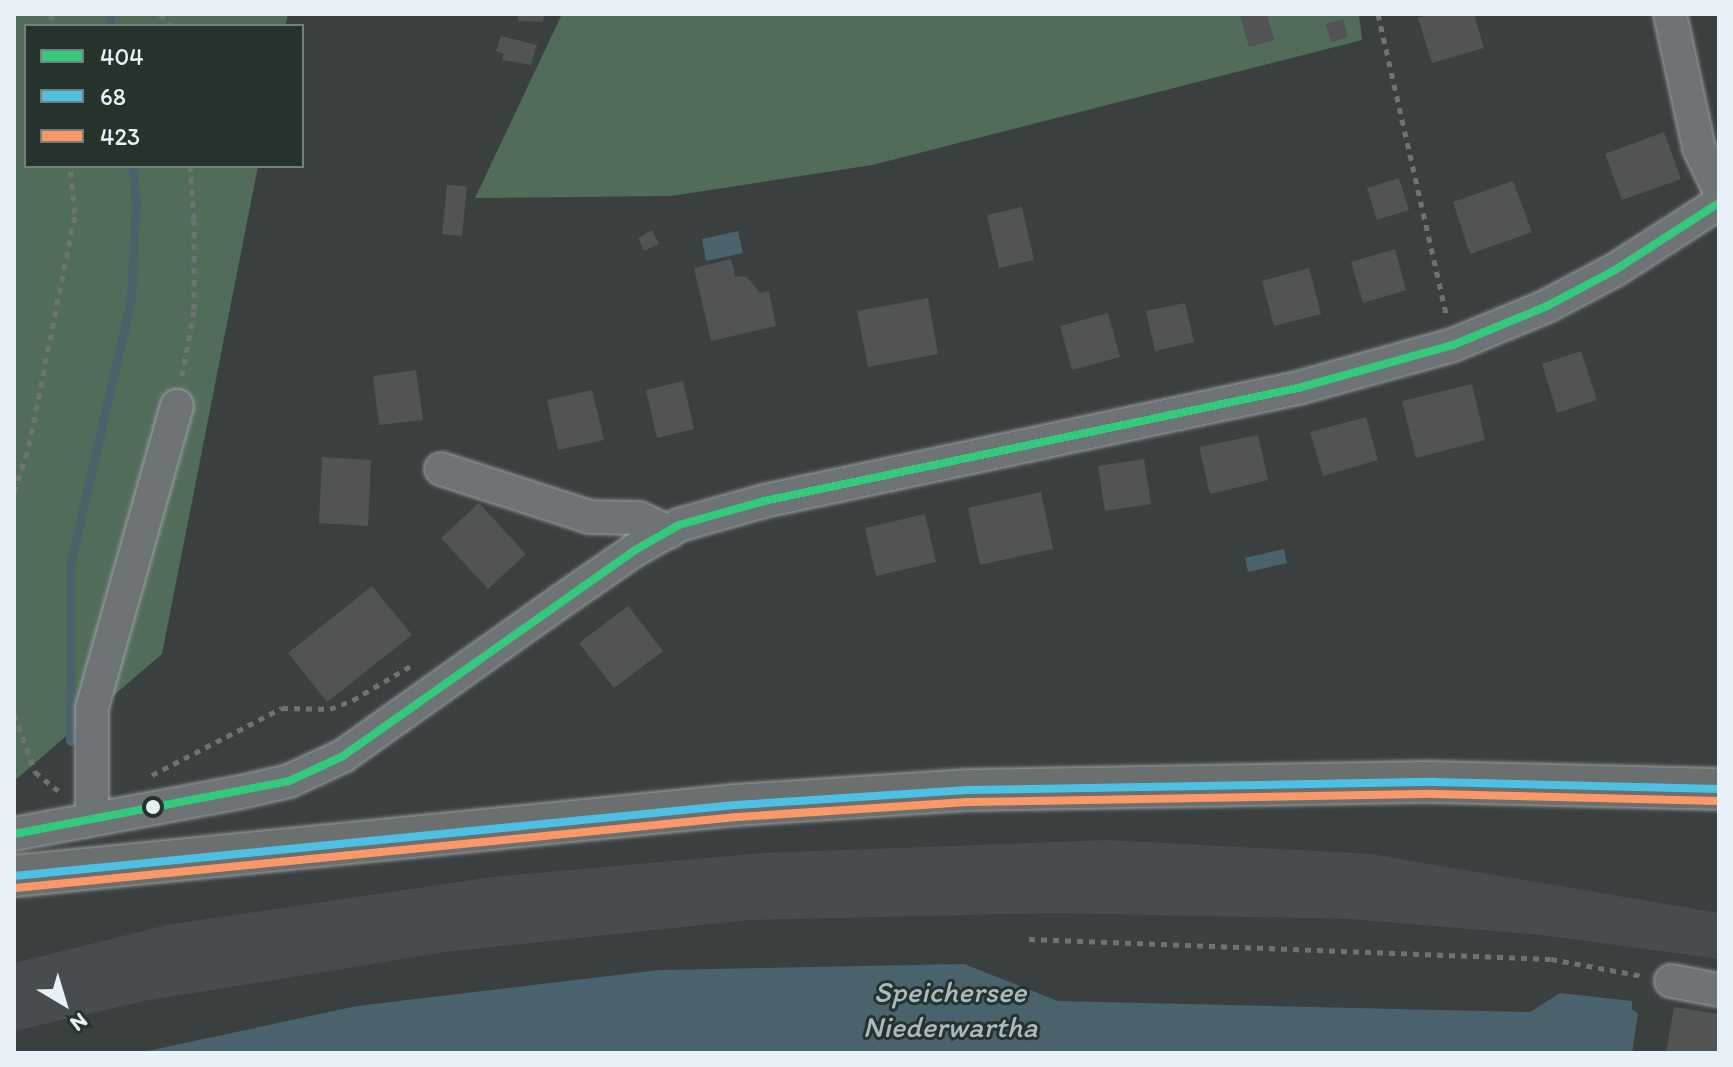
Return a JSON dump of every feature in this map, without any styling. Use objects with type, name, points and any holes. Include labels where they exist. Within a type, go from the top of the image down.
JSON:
[{"type":"main road","points":[[14,876],[736,805],[968,790],[1434,782],[1719,789]]},
{"type":"street","points":[[1670,14],[1699,148],[1719,190]]},
{"type":"street","points":[[14,834],[277,784],[343,756],[561,601],[669,532],[717,512],[1298,388],[1453,345],[1547,306],[1615,270],[1719,203]]},
{"type":"street","points":[[92,818],[92,708],[177,406]]},
{"type":"street","points":[[441,469],[590,517],[639,518],[669,532]]},
{"type":"street","points":[[1671,981],[1719,990]]},
{"type":"path","points":[[1378,14],[1453,345]]},
{"type":"path","points":[[14,492],[29,446],[75,213],[70,168]]},
{"type":"path","points":[[177,406],[194,310],[194,219],[190,168]]},
{"type":"path","points":[[139,782],[282,708]]},
{"type":"path","points":[[14,714],[35,772],[92,818]]},
{"type":"path","points":[[1029,939],[1551,959],[1671,981]]},
{"type":"shaded area","points":[[1108,840],[1371,854],[1719,913],[1719,959],[1542,935],[1351,919],[1055,913],[749,920],[446,952],[144,1001],[14,1031],[14,963],[167,925],[492,877],[763,853]]},
{"type":"green space","points":[[14,14],[288,14],[286,24],[24,24],[24,168],[258,168],[162,654],[14,781]]},
{"type":"green space","points":[[562,14],[1359,14],[1362,40],[872,165],[671,196],[475,198]]},
{"type":"water","points":[[738,231],[743,253],[706,261],[702,239]]},
{"type":"water","points":[[1284,549],[1287,563],[1248,572],[1245,558]]},
{"type":"water","name":"Speichersee Niederwartha","points":[[964,964],[1058,1001],[1530,1012],[1560,993],[1632,1001],[1632,1009],[1638,1014],[1632,1053],[138,1053],[357,1006],[659,970]]},
{"type":"building","points":[[518,14],[544,14],[543,22],[518,21]]},
{"type":"building","points":[[1267,14],[1274,40],[1249,47],[1240,16]]},
{"type":"building","points":[[1431,14],[1474,14],[1484,48],[1432,63],[1418,18]]},
{"type":"building","points":[[1343,19],[1348,37],[1331,42],[1326,24]]},
{"type":"building","points":[[501,36],[537,45],[531,65],[502,60],[504,54],[496,51]]},
{"type":"building","points":[[1664,132],[1681,179],[1622,200],[1605,154]]},
{"type":"building","points":[[1399,178],[1409,210],[1377,220],[1367,188]]},
{"type":"building","points":[[1513,181],[1532,232],[1470,254],[1453,202]]},
{"type":"building","points":[[447,185],[467,186],[462,236],[442,234]]},
{"type":"building","points":[[1022,207],[1034,260],[999,268],[987,215]]},
{"type":"building","points":[[652,230],[659,244],[644,251],[638,238]]},
{"type":"building","points":[[1395,249],[1406,290],[1363,303],[1351,262]]},
{"type":"building","points":[[731,259],[735,276],[747,277],[760,293],[769,291],[776,326],[711,341],[694,268]]},
{"type":"building","points":[[1309,268],[1321,314],[1274,326],[1262,281]]},
{"type":"building","points":[[928,298],[938,354],[868,367],[857,311]]},
{"type":"building","points":[[1185,303],[1194,342],[1155,351],[1146,311]]},
{"type":"building","points":[[1108,313],[1120,357],[1072,370],[1060,326]]},
{"type":"building","points":[[1581,351],[1597,400],[1557,413],[1542,364]]},
{"type":"building","points":[[416,370],[423,420],[379,425],[373,376]]},
{"type":"building","points":[[683,381],[694,429],[657,438],[646,390]]},
{"type":"building","points":[[1472,384],[1485,440],[1416,458],[1402,401]]},
{"type":"building","points":[[592,390],[604,440],[558,450],[547,400]]},
{"type":"building","points":[[1366,417],[1378,460],[1323,476],[1310,432]]},
{"type":"building","points":[[1258,435],[1268,480],[1210,494],[1199,447]]},
{"type":"building","points":[[322,457],[371,460],[368,526],[319,523]]},
{"type":"building","points":[[1144,459],[1151,504],[1105,511],[1098,466]]},
{"type":"building","points":[[1041,492],[1053,549],[980,565],[968,508]]},
{"type":"building","points":[[479,503],[526,554],[488,589],[441,538]]},
{"type":"building","points":[[925,514],[936,562],[876,576],[865,528]]},
{"type":"building","points":[[372,586],[412,635],[327,702],[288,653]]},
{"type":"building","points":[[628,606],[663,651],[614,688],[579,643]]},
{"type":"building","points":[[1674,1007],[1719,1014],[1719,1053],[1666,1053]]},
{"type":"waterway","points":[[108,14],[111,24]]},
{"type":"waterway","points":[[70,741],[71,561],[131,300],[136,202],[132,168]]},
{"type":"transit line","name":"404","points":[[14,834],[289,781],[343,756],[635,550],[679,525],[764,501],[1298,388],[1453,345],[1547,306],[1615,270],[1719,203]]},
{"type":"transit line","name":"68","points":[[14,876],[736,805],[968,790],[1434,782],[1719,789]]},
{"type":"transit line","name":"423","points":[[15,888],[737,817],[968,802],[1434,794],[1719,801]]}]
